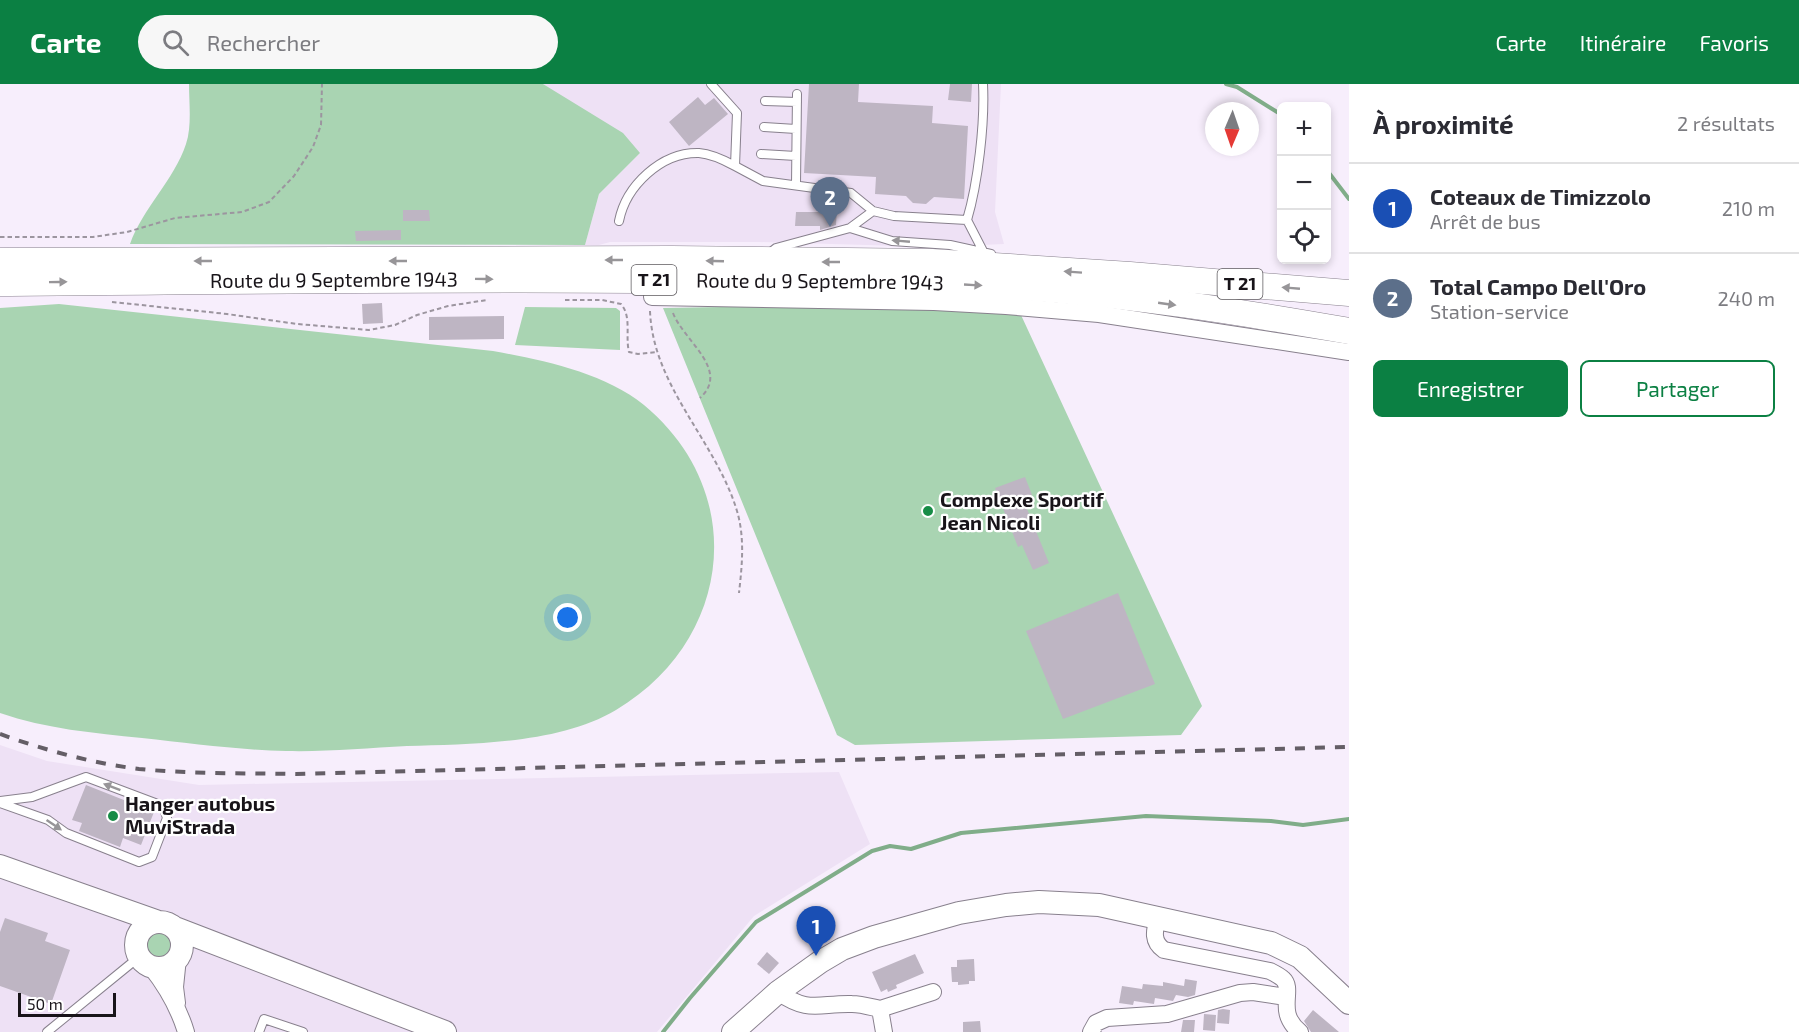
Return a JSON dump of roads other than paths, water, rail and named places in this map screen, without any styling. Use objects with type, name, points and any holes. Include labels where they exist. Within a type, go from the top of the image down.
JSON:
[{"type":"main road","name":"Route du 9 Septembre 1943","points":[[0,261],[932,262],[1349,293]]},
{"type":"main road","name":"Route du 9 Septembre 1943","points":[[0,283],[477,279],[936,283],[1021,287],[1098,295],[1349,331]]},
{"type":"main road","points":[[0,866],[166,924],[445,1032]]},
{"type":"main road","points":[[63,889],[111,914],[128,929],[142,955],[158,968],[168,966],[178,958],[201,947],[226,948]]},
{"type":"main road","points":[[733,1032],[778,992],[842,949],[874,937],[959,913],[1039,902],[1099,905],[1271,943],[1300,957],[1349,1003]]},
{"type":"main road","points":[[142,955],[141,928],[166,924],[181,936],[182,946],[178,958]]},
{"type":"street","points":[[660,296],[934,302],[1006,306],[1099,314],[1349,352]]},
{"type":"street","points":[[1158,918],[1154,933],[1155,940],[1164,950],[1270,971],[1283,978],[1287,984],[1287,1015],[1289,1021],[1300,1032]]},
{"type":"street","points":[[142,955],[161,980],[186,1032]]},
{"type":"street","points":[[177,1010],[175,987],[178,958]]},
{"type":"street","points":[[778,992],[789,1000],[804,1006],[852,1004],[880,1009],[933,992]]},
{"type":"street","points":[[1091,1032],[1096,1023],[1107,1018],[1167,1014],[1240,993],[1253,992],[1286,997]]},
{"type":"street","points":[[880,1009],[884,1032]]},
{"type":"lane","points":[[711,84],[737,113],[735,166]]},
{"type":"lane","points":[[983,84],[984,103],[973,199],[967,220],[984,253]]},
{"type":"lane","points":[[765,101],[796,98],[796,185]]},
{"type":"lane","points":[[764,127],[796,129]]},
{"type":"lane","points":[[619,221],[622,207],[630,192],[644,177],[660,164],[682,155],[700,153],[719,158],[763,181],[851,193],[873,211],[894,216],[967,220]]},
{"type":"lane","points":[[761,154],[796,156]]},
{"type":"lane","points":[[759,262],[777,248],[850,228],[873,211]]},
{"type":"lane","points":[[850,228],[892,241],[950,245],[1006,256],[1016,268]]},
{"type":"lane","points":[[86,777],[163,806],[167,818],[152,857],[139,862],[66,833],[48,820],[0,802],[32,797],[86,777]]},
{"type":"lane","points":[[47,1032],[142,955]]},
{"type":"lane","points":[[259,1032],[264,1018],[303,1032]]},
{"type":"waterway","points":[[1226,84],[1237,87],[1277,112]]},
{"type":"waterway","points":[[1331,176],[1349,199]]},
{"type":"waterway","points":[[663,1032],[756,922],[872,851],[890,846],[911,849],[961,833],[1146,816],[1271,821],[1303,825],[1349,819]]},
{"type":"railway","points":[[0,734],[68,755],[139,769],[198,773],[296,774],[1349,747]]},
{"type":"place","name":"Total Campo Dell'Oro","points":[[830,227]]},
{"type":"place","name":"Complexe Sportif Jean Nicoli","points":[[928,511]]},
{"type":"place","name":"Hanger autobus MuviStrada","points":[[113,816]]},
{"type":"place","name":"Coteaux de Timizzolo","points":[[816,956]]}]
